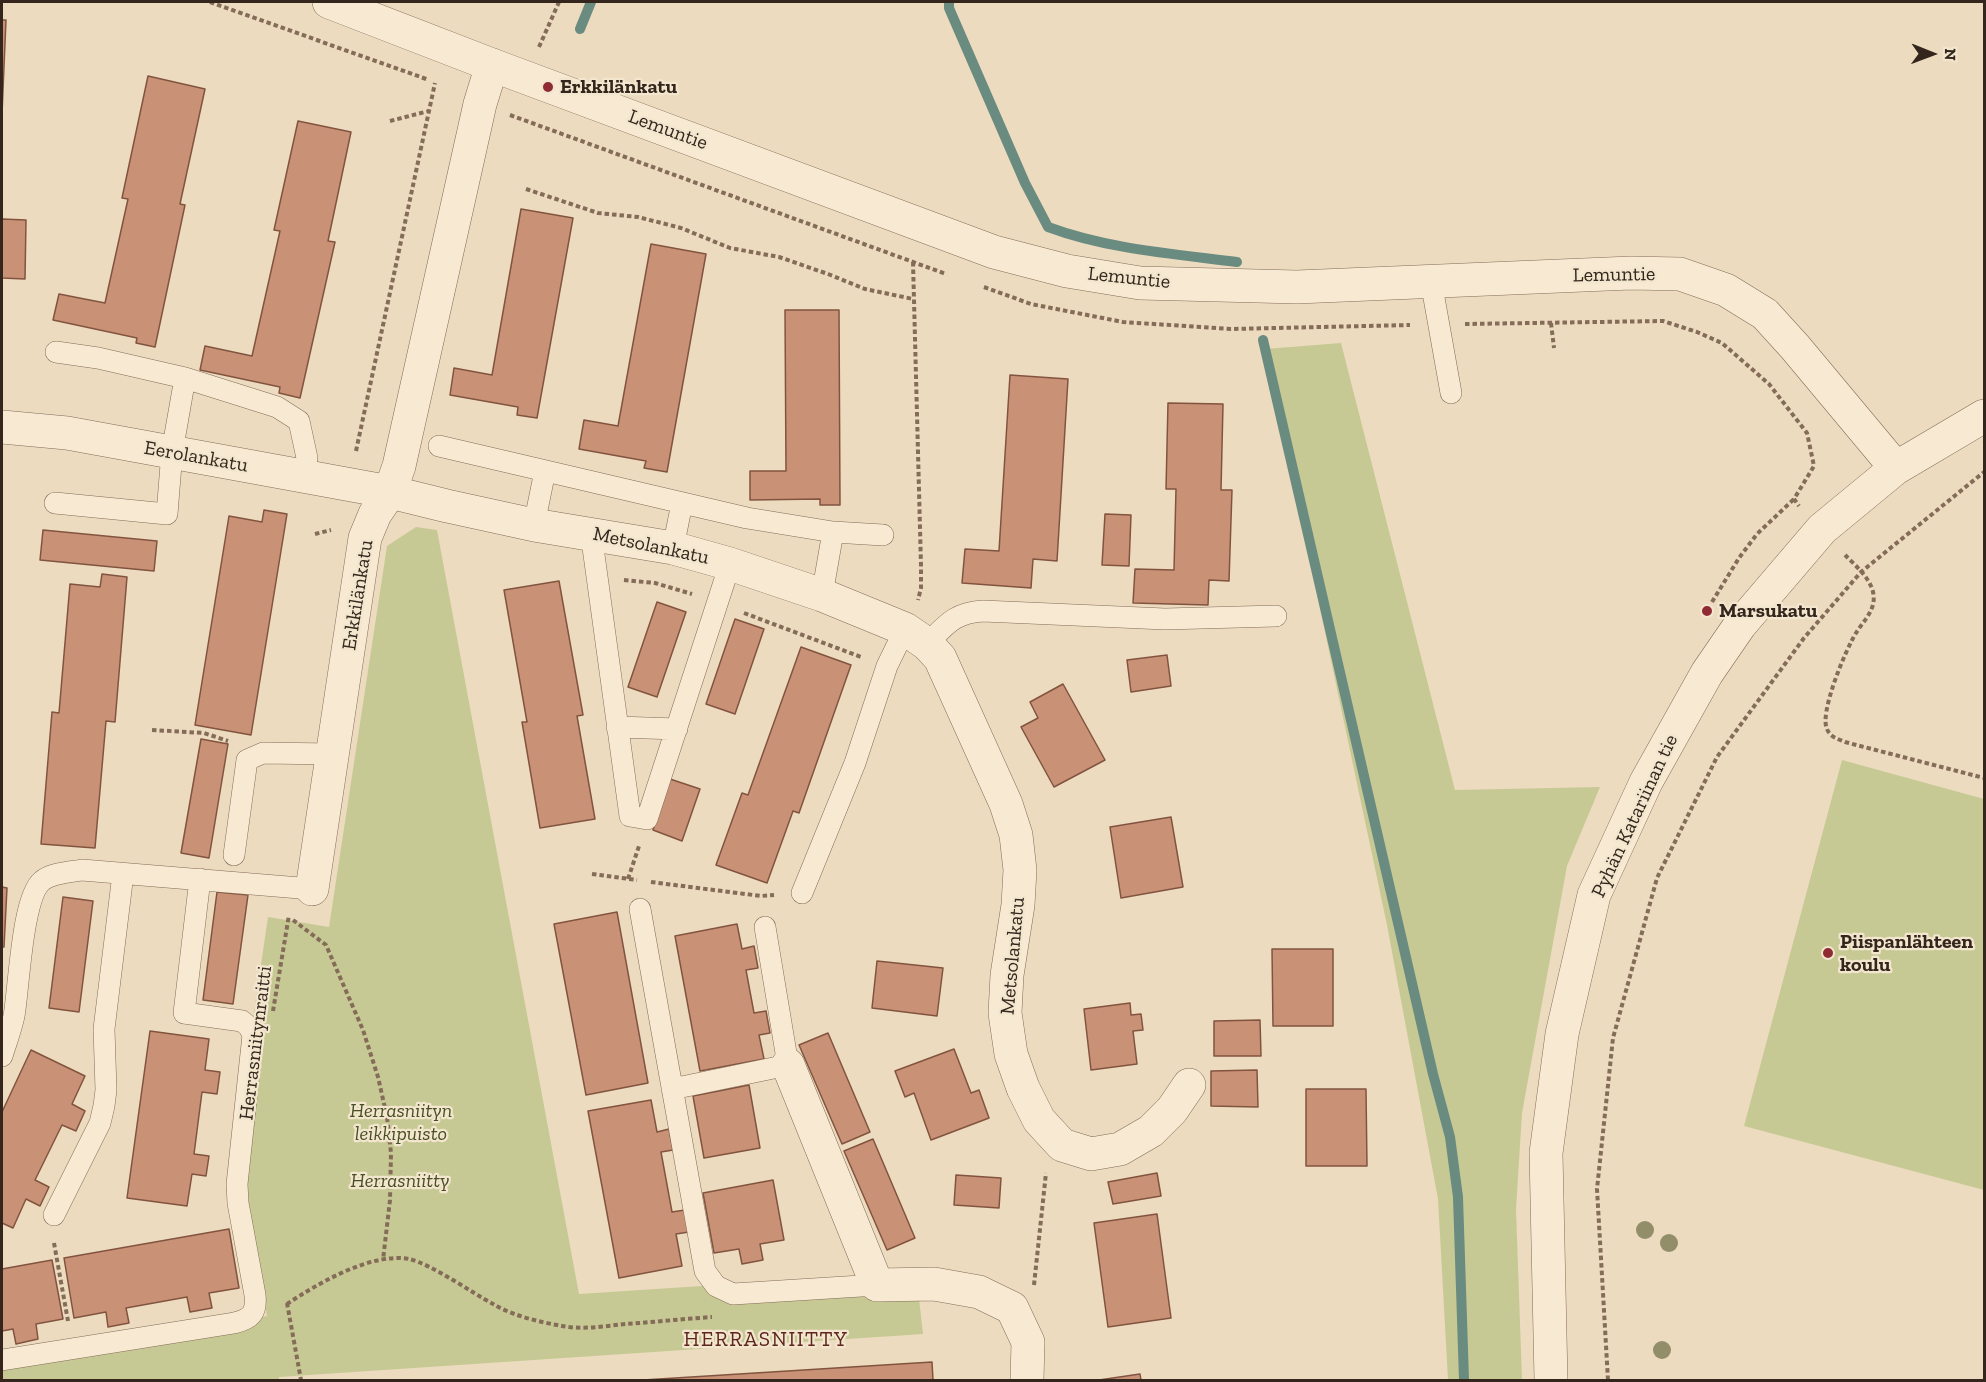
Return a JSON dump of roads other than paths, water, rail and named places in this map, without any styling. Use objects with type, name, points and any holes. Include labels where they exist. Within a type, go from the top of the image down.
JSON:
[{"type":"street","name":"Lemuntie","points":[[329,2],[994,252],[1068,271],[1140,283],[1297,287],[1631,273],[1680,274],[1726,290],[1765,314],[1896,468]]},
{"type":"street","name":"Erkkilänkatu","points":[[302,888],[333,754],[366,538],[375,514],[390,492],[399,466],[480,104],[492,65]]},
{"type":"street","name":"Pyhän Katariinan tie","points":[[1551,1380],[1546,1153],[1562,1034],[1594,896],[1646,782],[1707,673],[1740,625],[1822,530],[1896,468],[1984,416]]},
{"type":"street","name":"Eerolankatu","points":[[2,427],[67,433],[390,492]]},
{"type":"street","name":"Metsolankatu","points":[[390,492],[534,525],[673,548],[730,564],[822,595],[916,636],[940,658],[1006,804],[1016,835],[1020,870],[1018,905],[1007,975],[1005,1013],[1011,1054],[1023,1088],[1040,1120],[1062,1145],[1090,1154],[1120,1149],[1150,1131],[1172,1110],[1189,1085]]},
{"type":"street","points":[[788,1065],[877,1285],[934,1284],[979,1292],[1012,1308],[1028,1342],[1027,1380]]},
{"type":"lane","points":[[1431,281],[1451,393]]},
{"type":"lane","points":[[56,352],[98,358],[185,378],[277,407],[299,422],[307,458],[303,476]]},
{"type":"lane","points":[[55,503],[167,514],[172,452],[185,378]]},
{"type":"lane","points":[[439,446],[747,518],[833,532],[883,535]]},
{"type":"lane","points":[[534,525],[545,471]]},
{"type":"lane","points":[[673,548],[681,503]]},
{"type":"lane","points":[[822,595],[833,532]]},
{"type":"lane","points":[[591,533],[630,816],[647,819],[730,564]]},
{"type":"lane","points":[[802,893],[855,763],[887,666],[916,636],[966,612],[983,611],[1165,619],[1276,616]]},
{"type":"lane","points":[[617,727],[677,729]]},
{"type":"lane","points":[[234,855],[247,760],[262,753],[333,754]]},
{"type":"lane","points":[[2,1056],[14,1018],[28,913],[33,893],[42,880],[82,870],[302,888]]},
{"type":"lane","points":[[54,1215],[99,1123],[104,1106],[106,1090],[104,1029],[123,874]]},
{"type":"lane","points":[[2,1360],[244,1321],[253,1315],[256,1305],[238,1203],[237,1184],[253,1035],[242,1021],[184,1013],[200,879]]},
{"type":"lane","points":[[640,909],[705,1270],[716,1286],[732,1294],[877,1285]]},
{"type":"lane","points":[[672,1089],[788,1065],[765,927]]},
{"type":"waterway","points":[[580,29],[591,2]]},
{"type":"waterway","points":[[949,2],[949,8],[1025,183],[1048,227],[1117,246],[1237,262]]},
{"type":"waterway","points":[[1263,340],[1433,1074],[1450,1137],[1458,1197],[1464,1380]]},
{"type":"place","name":"Erkkilänkatu","points":[[548,87]]},
{"type":"place","name":"Marsukatu","points":[[1707,611]]},
{"type":"place","name":"Piispanlähteen koulu","points":[[1828,953]]},
{"type":"district","name":"HERRASNIITTY","points":[[766,1340]]},
{"type":"park label","name":"Herrasniityn leikkipuisto","points":[[401,1122]]},
{"type":"park label","name":"Herrasniitty","points":[[400,1181]]}]
